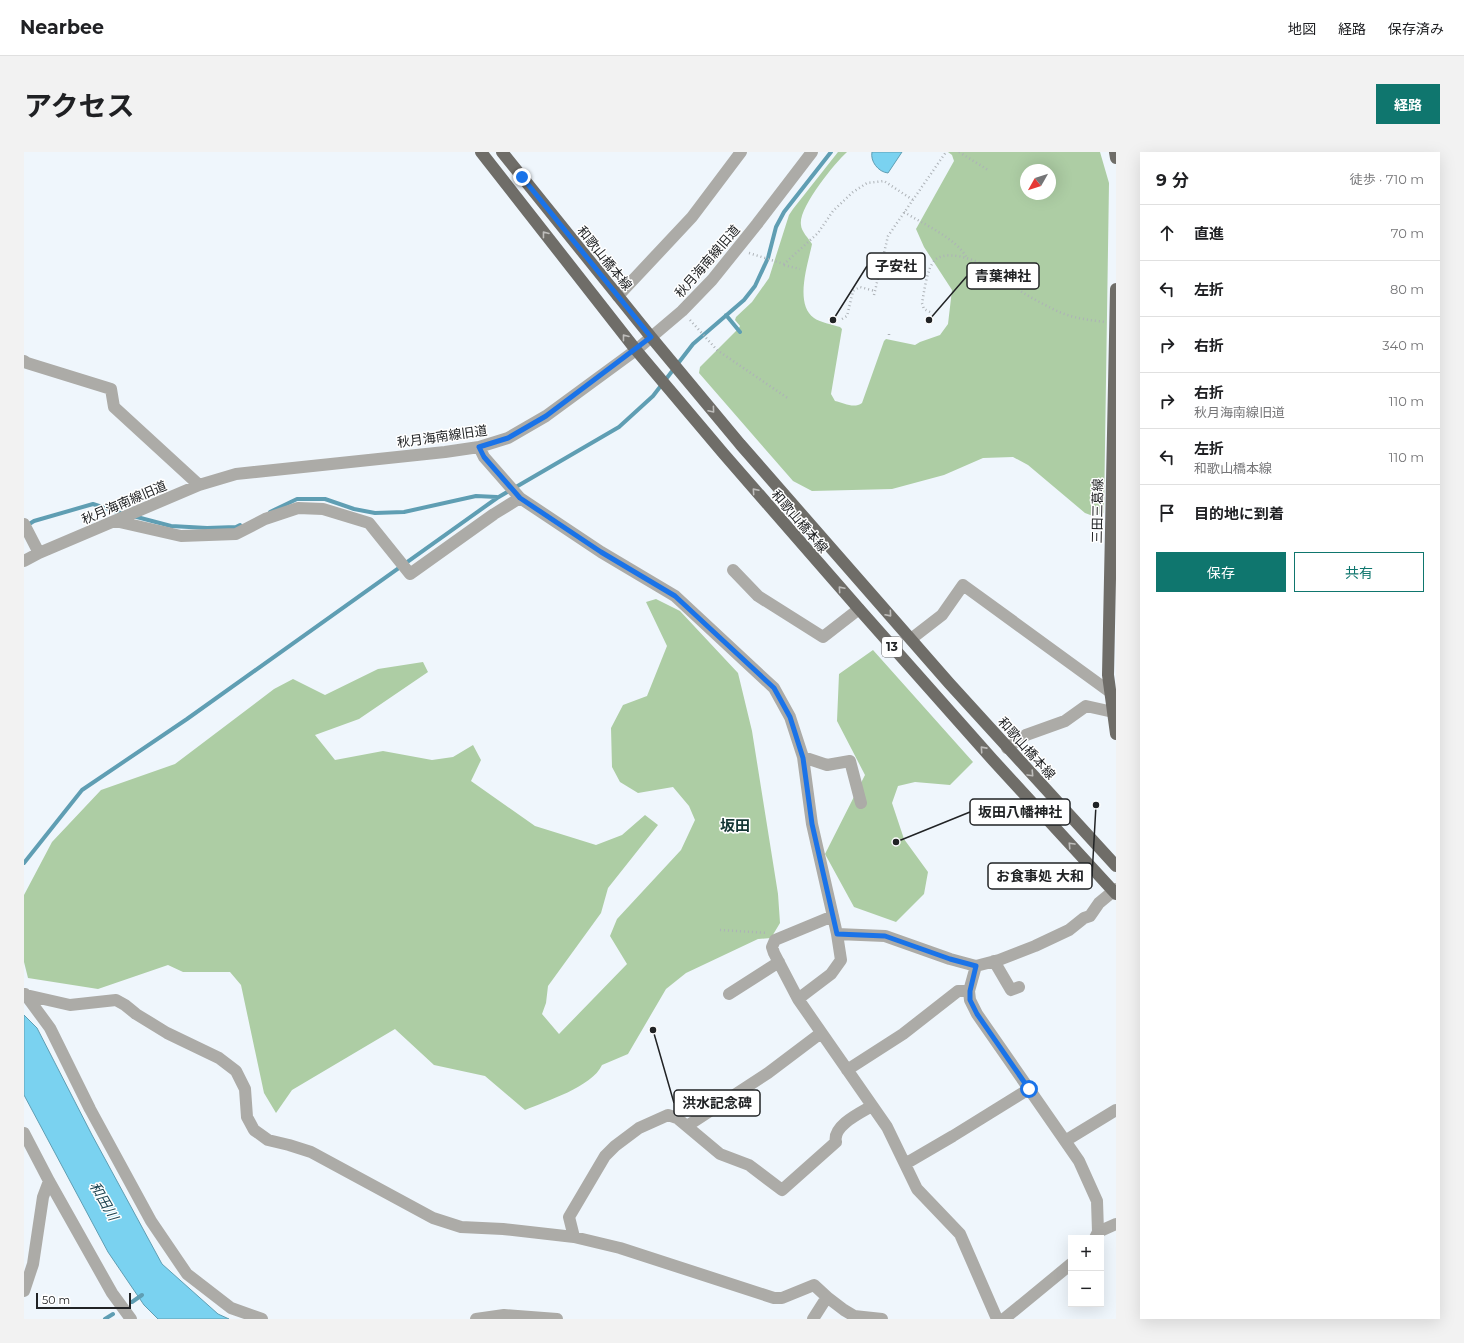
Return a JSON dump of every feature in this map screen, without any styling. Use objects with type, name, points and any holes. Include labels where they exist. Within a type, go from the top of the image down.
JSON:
[{"type":"main road","name":"和歌山橋本線","points":[[481,152],[658,378],[859,609],[987,753],[1115,891]]},
{"type":"main road","name":"和歌山橋本線","points":[[502,152],[651,337],[740,444],[1007,748],[1116,866]]},
{"type":"main road","points":[[1115,152],[1116,158]]},
{"type":"main road","name":"三田三葛線","points":[[1116,289],[1114,465],[1108,675],[1116,734]]},
{"type":"street","points":[[618,296],[692,217],[741,152]]},
{"type":"street","points":[[796,152],[808,156]]},
{"type":"street","name":"秋月海南線旧道","points":[[24,561],[38,553],[139,510],[200,485],[236,474],[445,452],[479,447],[508,438],[546,416],[636,350],[682,312],[712,280],[757,224],[808,156]]},
{"type":"street","points":[[24,361],[111,390],[114,407],[200,485]]},
{"type":"street","points":[[479,447],[484,457],[518,496],[601,552],[675,596],[774,688],[790,717],[803,758],[812,824],[837,934],[841,960],[831,974],[798,999]]},
{"type":"street","points":[[115,521],[181,536],[236,534],[265,519],[298,508],[322,509],[368,523],[410,574],[518,496]]},
{"type":"street","points":[[24,524],[38,553]]},
{"type":"street","points":[[732,570],[758,596],[823,637],[859,609]]},
{"type":"street","points":[[911,640],[942,615],[963,585],[1110,692]]},
{"type":"street","points":[[1007,748],[1026,736],[1065,721],[1086,706],[1113,712]]},
{"type":"street","points":[[803,758],[827,766],[850,761],[861,803]]},
{"type":"street","points":[[837,934],[885,936],[950,959],[976,966],[1035,946],[1068,930],[1084,918],[1090,916],[1100,903],[1115,891]]},
{"type":"street","points":[[833,916],[775,940],[772,947],[798,999],[887,1127],[917,1189],[960,1234],[997,1319]]},
{"type":"street","points":[[994,961],[1011,990],[1019,987]]},
{"type":"street","points":[[729,994],[779,962]]},
{"type":"street","points":[[976,966],[970,991],[970,1000],[977,1014],[1080,1161],[1097,1201],[1096,1235]]},
{"type":"street","points":[[847,1070],[903,1034],[958,991],[970,991]]},
{"type":"street","points":[[25,994],[70,1005],[116,1000],[125,1004],[136,1014],[167,1033],[219,1058],[236,1071],[244,1089],[247,1117],[254,1130],[268,1140],[311,1152],[433,1218],[461,1227],[503,1229],[574,1237],[620,1248],[774,1298],[782,1298],[814,1285],[827,1297],[854,1316],[882,1319]]},
{"type":"street","points":[[25,994],[50,1028],[90,1109],[151,1220],[187,1274],[231,1308],[262,1319]]},
{"type":"street","points":[[687,1126],[768,1073],[822,1033]]},
{"type":"street","points":[[905,1164],[1029,1089]]},
{"type":"street","points":[[574,1237],[569,1217],[605,1156],[639,1128],[668,1115],[677,1118],[720,1154],[749,1166],[782,1190],[836,1142],[835,1138],[840,1126],[872,1106]]},
{"type":"street","points":[[1065,1141],[1116,1110]]},
{"type":"street","points":[[24,1133],[49,1181],[112,1293],[132,1319]]},
{"type":"street","points":[[24,1291],[33,1264],[42,1197],[49,1181]]},
{"type":"street","points":[[1096,1235],[1116,1224]]},
{"type":"street","points":[[1004,1319],[1068,1266]]},
{"type":"street","points":[[813,1319],[827,1297]]},
{"type":"street","points":[[476,1319],[504,1316],[557,1319]]},
{"type":"path","points":[[959,152],[988,170]]},
{"type":"path","points":[[874,295],[888,236],[944,153]]},
{"type":"path","points":[[784,264],[818,232],[833,211],[853,192],[867,183],[884,181],[913,200]]},
{"type":"path","points":[[904,212],[943,235],[963,252],[967,258]]},
{"type":"path","points":[[930,312],[924,309],[922,303],[931,265],[941,256],[954,256],[967,258],[987,266],[1006,278],[1021,291],[1060,312],[1084,320],[1115,324]]},
{"type":"path","points":[[763,259],[800,269]]},
{"type":"path","points":[[842,319],[847,316],[853,291],[860,287],[875,290]]},
{"type":"path","points":[[697,328],[717,350],[789,399]]},
{"type":"path","points":[[720,930],[766,932],[775,940]]},
{"type":"green space","points":[[838,152],[847,152],[826,176],[811,198],[805,208],[801,227],[812,244],[804,283],[805,303],[808,312],[816,319],[842,329],[831,394],[835,401],[856,406],[862,403],[886,339],[915,345],[940,335],[948,324],[952,290],[924,247],[916,229],[954,161],[952,155],[948,152],[1100,152],[1109,183],[1104,513],[1093,516],[1085,513],[1028,465],[1013,457],[983,458],[944,475],[892,489],[812,491],[793,481],[699,373],[700,367],[739,328],[740,326],[735,320],[736,317],[752,302],[769,278],[789,215]]},
{"type":"green space","points":[[656,599],[680,611],[738,673],[752,731],[778,894],[780,923],[771,938],[758,939],[686,973],[666,989],[628,1054],[602,1065],[597,1073],[579,1087],[525,1110],[485,1076],[434,1065],[395,1029],[292,1090],[276,1113],[264,1093],[241,985],[230,972],[183,972],[168,965],[98,989],[28,978],[24,962],[24,895],[52,842],[101,790],[175,764],[274,689],[293,679],[325,695],[378,669],[423,662],[428,672],[359,719],[315,735],[335,760],[383,751],[432,760],[453,757],[473,745],[481,760],[471,781],[535,826],[596,845],[622,835],[645,815],[658,825],[608,888],[601,913],[548,986],[546,1003],[542,1014],[559,1034],[627,964],[610,936],[617,919],[681,850],[695,820],[689,806],[673,787],[638,793],[620,782],[612,767],[611,728],[623,705],[647,696],[667,646],[646,602]]},
{"type":"green space","points":[[873,650],[973,762],[950,785],[915,782],[898,786],[892,803],[904,839],[928,872],[924,894],[896,922],[854,907],[825,854],[865,775],[837,721],[839,674]]},
{"type":"water","points":[[872,152],[902,152],[888,173],[881,171],[876,166],[872,159]]},
{"type":"water","name":"和田川","points":[[24,1015],[37,1028],[92,1135],[162,1264],[218,1314],[229,1319],[158,1319],[144,1305],[108,1252],[24,1095]]},
{"type":"waterway","points":[[24,863],[82,790],[187,719],[497,498],[619,427],[653,396],[693,344],[744,300],[755,286],[768,258],[776,227],[784,212],[831,152]]},
{"type":"waterway","points":[[726,315],[740,332]]},
{"type":"waterway","points":[[270,512],[297,499],[325,499],[354,509],[375,513],[404,512],[476,496],[497,497]]},
{"type":"waterway","points":[[26,526],[34,521],[93,504],[124,514]]},
{"type":"waterway","points":[[133,516],[171,526],[207,528],[236,527],[240,525]]},
{"type":"waterway","points":[[132,1302],[142,1295]]},
{"type":"waterway","points":[[105,1319],[113,1314]]},
{"type":"place","name":"子安社","points":[[833,320]]},
{"type":"place","name":"青葉神社","points":[[929,320]]},
{"type":"place","name":"お食事処 大和","points":[[1096,805]]},
{"type":"place","name":"坂田八幡神社","points":[[896,842]]},
{"type":"place","name":"洪水記念碑","points":[[653,1030]]},
{"type":"district","name":"坂田","points":[[735,826]]},
{"type":"route","points":[[522,177],[651,337],[636,350],[546,416],[508,438],[479,447],[484,457],[520,498],[601,552],[675,596],[774,688],[790,717],[803,758],[812,824],[837,934],[885,936],[950,959],[976,966],[970,991],[970,1000],[977,1014],[1029,1089]]}]
